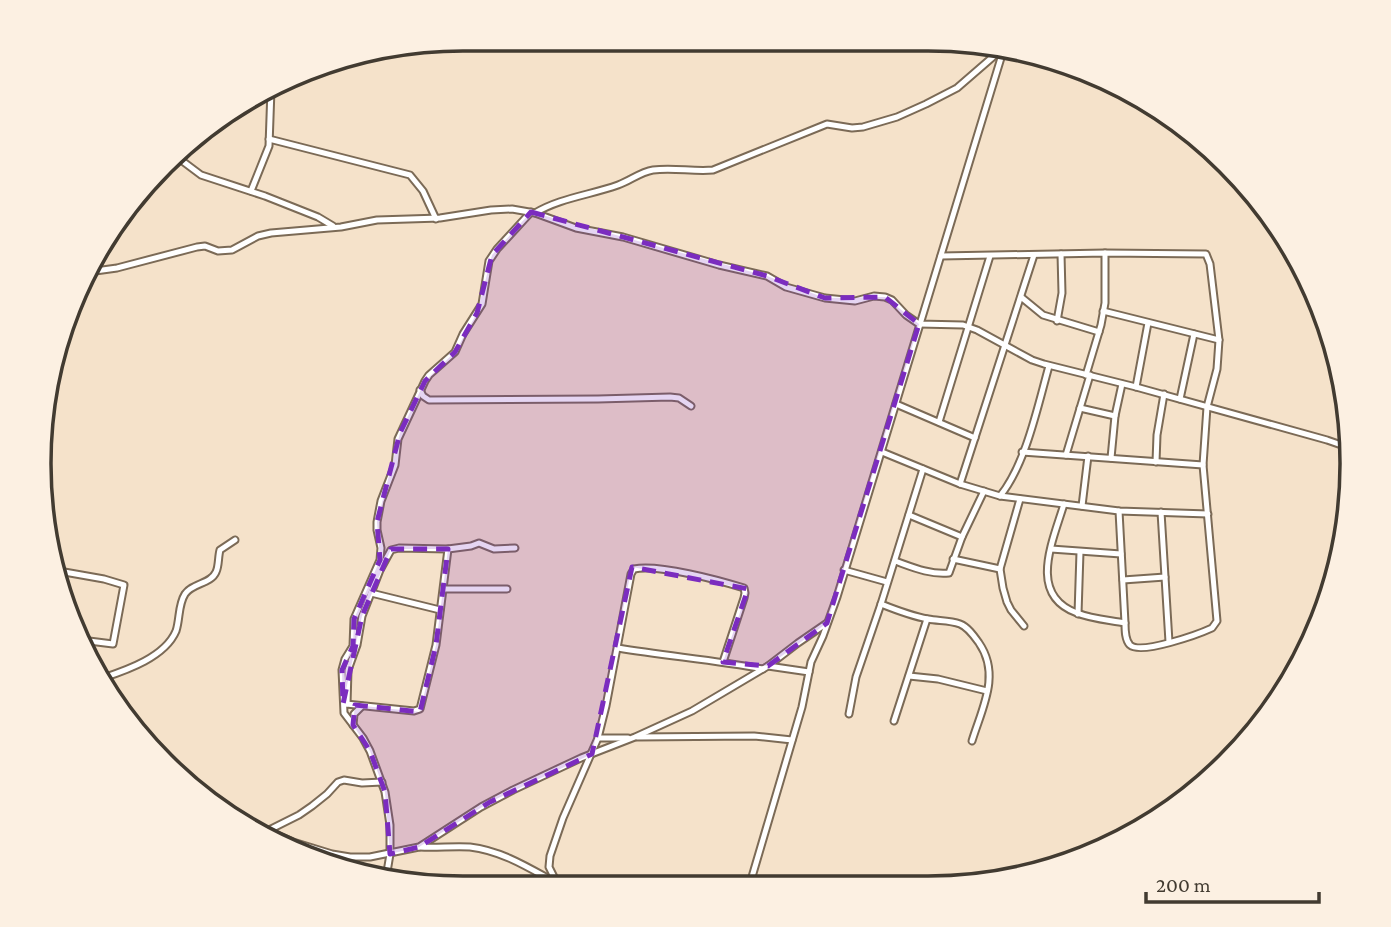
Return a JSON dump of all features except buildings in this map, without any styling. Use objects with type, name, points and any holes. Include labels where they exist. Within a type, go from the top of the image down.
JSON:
[{"type":"street","points":[[387,869],[390,825],[382,782],[370,751],[346,718],[342,670],[353,646],[354,619],[380,560],[377,522],[381,502],[395,465],[400,433],[429,375],[455,352],[477,313],[485,292],[487,267],[492,255],[533,212],[542,208],[622,184],[646,171],[713,170],[827,124],[863,127],[897,117],[957,88],[993,56]]},
{"type":"street","points":[[752,876],[802,707],[811,662],[827,623],[881,452],[1000,58]]},
{"type":"street","points":[[251,191],[267,151],[271,99]]},
{"type":"street","points":[[269,139],[411,175],[423,191],[436,219]]},
{"type":"street","points":[[183,161],[201,175],[251,191],[318,217],[335,227]]},
{"type":"street","points":[[99,271],[197,247],[218,251],[232,250],[258,236],[271,233],[377,220],[436,219],[512,209],[533,212],[576,228],[623,237],[767,276],[786,287],[825,298],[855,301],[874,296],[884,297],[892,300],[919,324],[968,326],[1032,360],[1049,366],[1164,394],[1339,444]]},
{"type":"street","points":[[1066,455],[1104,311],[1105,253]]},
{"type":"street","points":[[1057,320],[1062,293],[1061,254]]},
{"type":"street","points":[[941,256],[1206,254],[1210,264],[1219,340],[1217,369],[1207,407],[1203,465],[1217,621],[1215,625],[1208,630],[1154,647],[1136,648],[1131,645],[1127,640],[1125,623],[1119,511]]},
{"type":"street","points":[[960,484],[1034,255]]},
{"type":"street","points":[[939,422],[990,256]]},
{"type":"street","points":[[1021,297],[1043,315],[1099,332]]},
{"type":"street","points":[[1104,311],[1219,340]]},
{"type":"street","points":[[1136,387],[1148,323]]},
{"type":"street","points":[[1180,399],[1194,334]]},
{"type":"street","points":[[1000,496],[1008,486],[1022,452],[1049,366]]},
{"type":"street","points":[[1111,458],[1115,416],[1122,384]]},
{"type":"street","points":[[421,390],[423,396],[429,400],[675,397],[691,406]]},
{"type":"street","points":[[1156,462],[1158,425],[1164,394]]},
{"type":"street","points":[[896,404],[975,438]]},
{"type":"street","points":[[1080,408],[1115,416]]},
{"type":"street","points":[[881,452],[960,484],[1000,496],[1119,511],[1208,514]]},
{"type":"street","points":[[1022,452],[1203,465]]},
{"type":"street","points":[[1083,506],[1088,456]]},
{"type":"street","points":[[849,714],[856,677],[923,469]]},
{"type":"street","points":[[895,561],[922,571],[949,573],[962,537],[984,491]]},
{"type":"street","points":[[1020,499],[1000,569],[1007,602],[1024,626]]},
{"type":"street","points":[[1064,504],[1046,570],[1053,596],[1063,607],[1078,614],[1125,623]]},
{"type":"street","points":[[1161,512],[1169,642]]},
{"type":"street","points":[[909,515],[962,537]]},
{"type":"street","points":[[109,675],[152,658],[168,643],[175,632],[184,595],[189,589],[213,577],[218,569],[220,550],[235,540]]},
{"type":"street","points":[[345,704],[349,665],[357,645],[360,624],[380,570],[391,550],[448,549],[471,547],[479,543],[494,549],[515,548]]},
{"type":"street","points":[[345,704],[414,711],[420,709],[436,645],[448,549]]},
{"type":"street","points":[[1051,549],[1121,554]]},
{"type":"street","points":[[1078,614],[1080,552]]},
{"type":"street","points":[[953,559],[1000,569]]},
{"type":"street","points":[[554,876],[549,867],[550,856],[563,818],[598,738],[634,569],[657,569],[693,575],[744,588],[744,598],[723,662]]},
{"type":"street","points":[[844,570],[887,582]]},
{"type":"street","points":[[66,572],[124,585],[113,644],[91,641]]},
{"type":"street","points":[[1123,580],[1165,577]]},
{"type":"street","points":[[444,589],[507,589]]},
{"type":"street","points":[[371,593],[440,610]]},
{"type":"street","points":[[881,604],[927,619],[958,623],[976,639],[986,654],[990,680],[972,741]]},
{"type":"street","points":[[894,721],[927,619]]},
{"type":"street","points":[[419,847],[481,807],[592,754],[692,711],[765,667],[827,623]]},
{"type":"street","points":[[618,648],[809,672]]},
{"type":"street","points":[[909,676],[938,678],[988,691]]},
{"type":"street","points":[[353,725],[355,714],[362,706]]},
{"type":"street","points":[[598,738],[754,736],[792,740]]},
{"type":"street","points":[[271,829],[299,815],[341,780],[382,782]]},
{"type":"street","points":[[325,852],[359,858],[419,847],[456,846],[483,849],[544,876]]},
{"type":"highlighted area","points":[[531,212],[767,276],[825,298],[885,297],[919,324],[827,623],[768,666],[723,662],[748,589],[632,567],[592,754],[490,802],[419,847],[390,854],[385,792],[370,751],[353,725],[355,705],[420,712],[436,645],[448,549],[391,549],[362,616],[343,704],[342,670],[353,646],[354,619],[380,560],[377,522],[400,433],[425,381],[455,352],[477,313],[492,255]]}]
